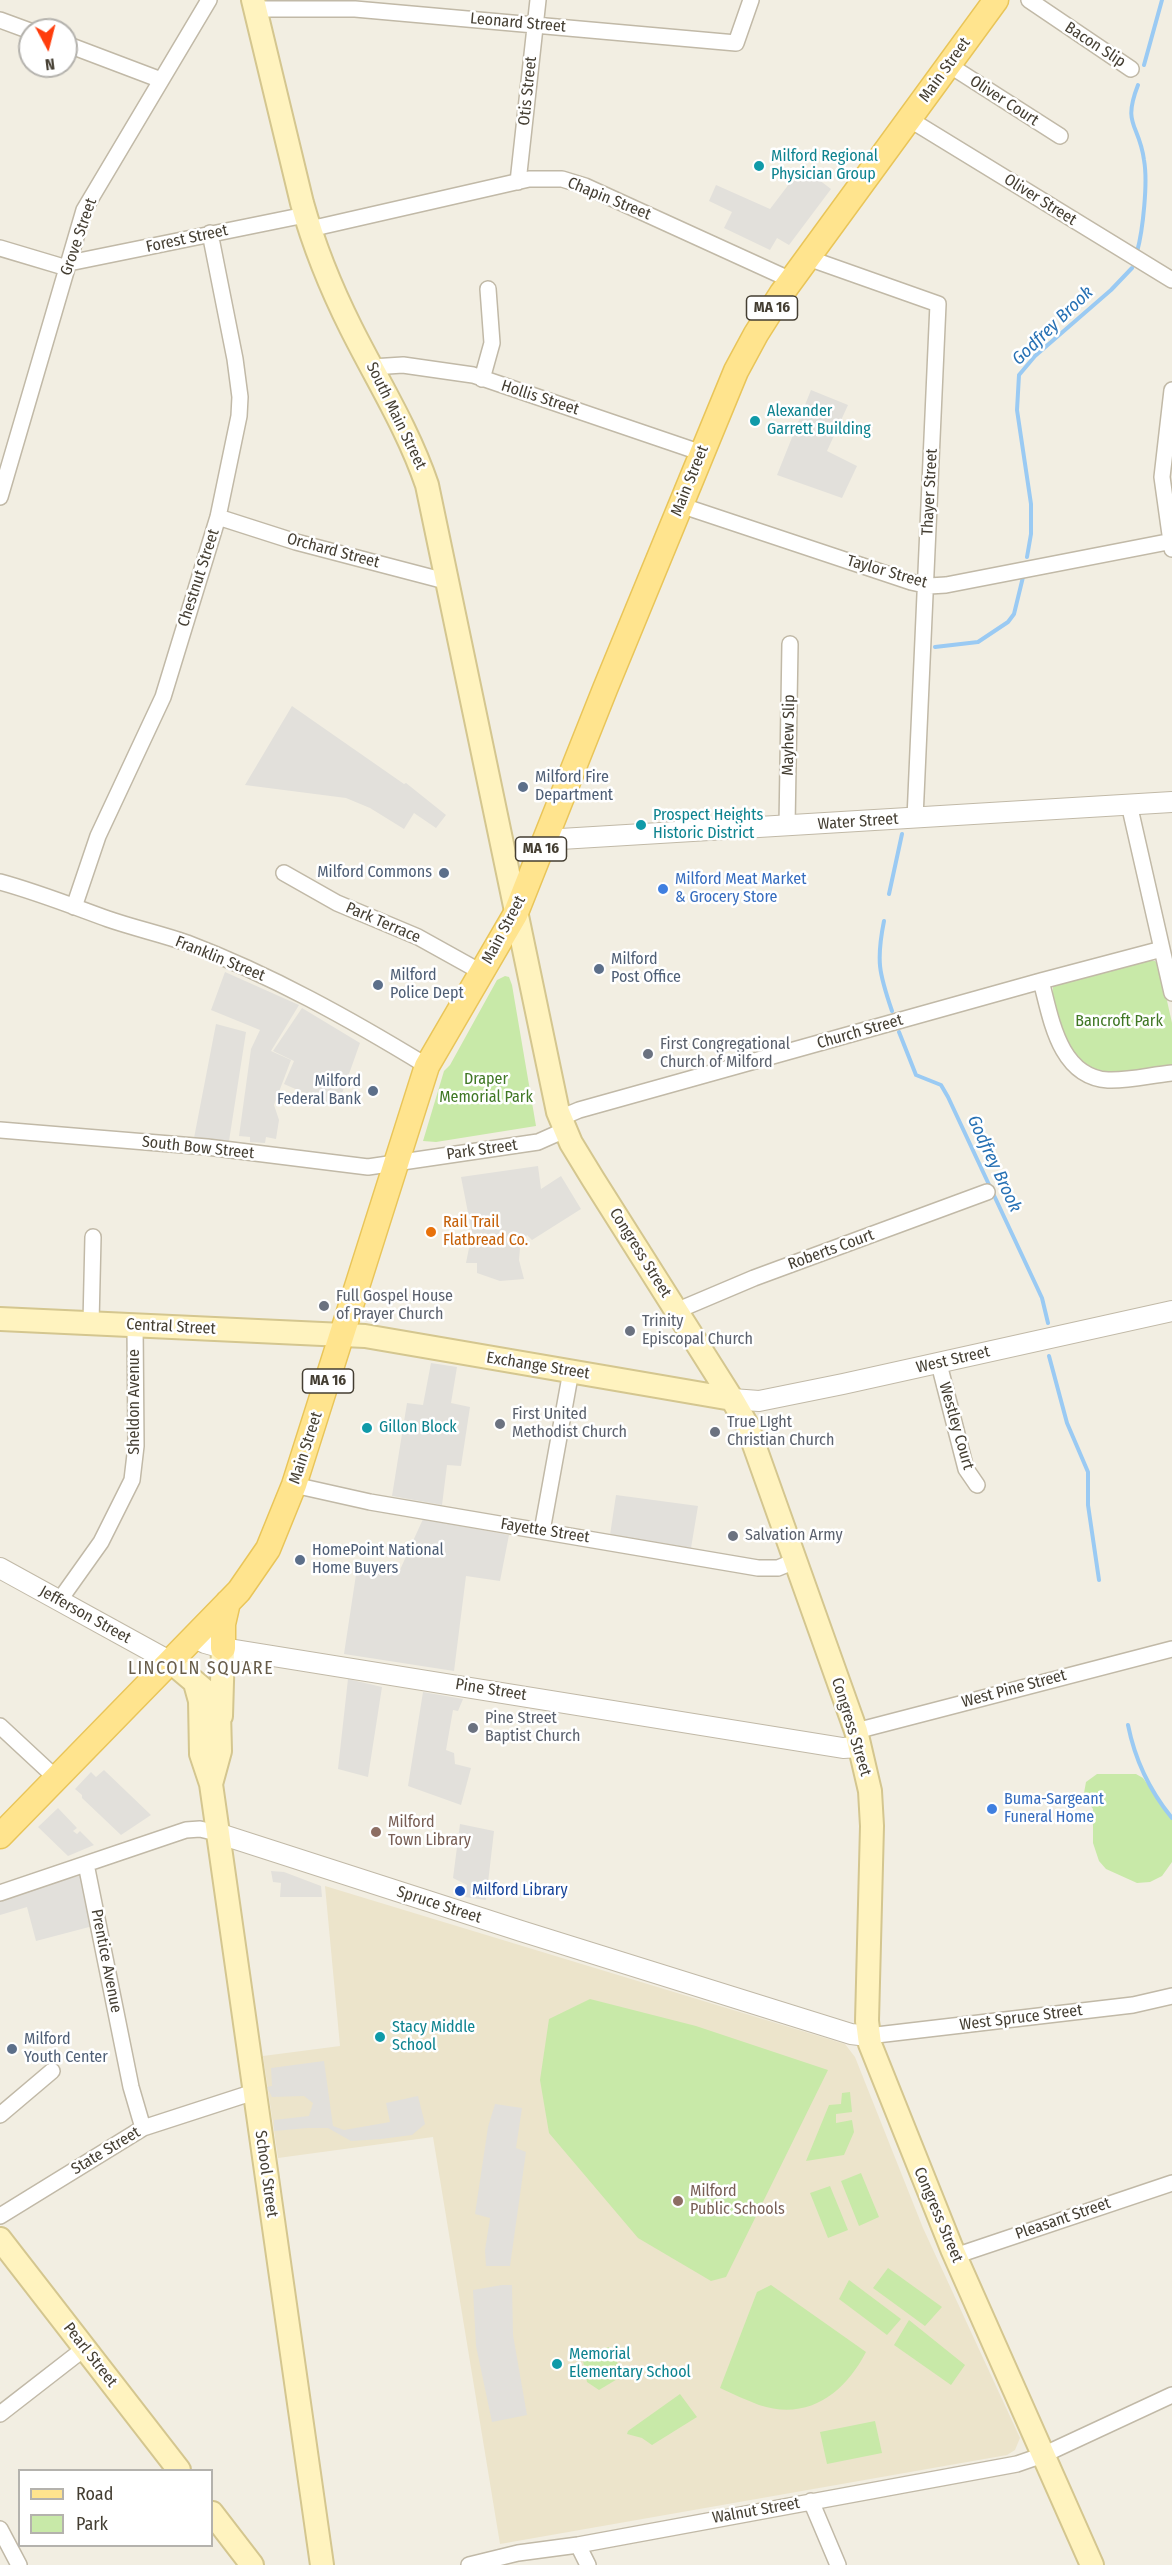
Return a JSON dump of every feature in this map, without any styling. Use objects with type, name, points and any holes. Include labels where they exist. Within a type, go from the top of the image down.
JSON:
[{"type":"main road","name":"Main Street","points":[[0,1836],[228,1602],[251,1576],[268,1549],[294,1485],[427,1066],[515,915],[702,453],[748,348],[791,280],[996,0]]},
{"type":"main road","name":"South Main Street","points":[[254,4],[308,222],[350,327],[415,449],[427,485],[449,582],[515,915]]},
{"type":"main road","name":"Congress Street","points":[[515,915],[552,1090],[562,1124],[593,1179],[732,1398],[760,1456],[858,1739],[870,1791],[872,1826],[868,2036],[871,2048],[955,2256],[1092,2565]]},
{"type":"main road","name":"Central Street","points":[[0,1319],[342,1335]]},
{"type":"main road","name":"Exchange Street","points":[[342,1335],[365,1336],[732,1398]]},
{"type":"main road","points":[[221,1723],[223,1624],[228,1602]]},
{"type":"main road","name":"School Street","points":[[171,1662],[215,1701],[221,1723],[218,1760],[211,1784]]},
{"type":"main road","name":"School Street","points":[[195,1683],[200,1701],[200,1748],[211,1784],[322,2565]]},
{"type":"main road","name":"Pearl Street","points":[[0,2239],[178,2469]]},
{"type":"main road","points":[[213,2514],[252,2565]]},
{"type":"street","name":"Grove Street","points":[[0,497],[87,204],[209,0]]},
{"type":"street","name":"Otis Street","points":[[518,182],[538,0]]},
{"type":"street","name":"Leonard Street","points":[[254,4],[355,9],[736,43],[751,0]]},
{"type":"street","name":"Bacon Slip","points":[[1029,0],[1131,69]]},
{"type":"street","points":[[0,20],[18,27]]},
{"type":"street","points":[[78,49],[161,80]]},
{"type":"street","name":"Oliver Court","points":[[949,64],[1060,136]]},
{"type":"street","name":"Oliver Street","points":[[909,119],[1172,280]]},
{"type":"street","name":"Chapin Street","points":[[308,222],[550,178],[579,183],[791,280]]},
{"type":"street","name":"Forest Street","points":[[0,248],[68,265],[210,233],[308,222]]},
{"type":"street","name":"Chestnut Street","points":[[74,907],[98,836],[163,697],[218,517],[239,416],[240,397],[235,358],[210,233]]},
{"type":"street","name":"Thayer Street","points":[[807,258],[938,304],[915,818]]},
{"type":"street","points":[[482,379],[492,343],[488,289]]},
{"type":"street","name":"Hollis Street","points":[[372,367],[403,365],[434,368],[482,379],[702,453]]},
{"type":"street","points":[[1172,390],[1162,477],[1172,544]]},
{"type":"street","name":"Taylor Street","points":[[681,506],[925,586],[946,585],[1172,544]]},
{"type":"street","name":"Orchard Street","points":[[218,517],[296,542],[449,582]]},
{"type":"street","name":"Mayhew Slip","points":[[787,826],[790,644]]},
{"type":"street","name":"Water Street","points":[[544,840],[1172,802]]},
{"type":"street","points":[[1129,804],[1172,993]]},
{"type":"street","name":"Park Terrace","points":[[284,873],[337,903],[418,937],[481,972]]},
{"type":"street","name":"Franklin Street","points":[[0,882],[43,893],[74,907],[186,943],[262,975],[319,1002],[427,1066]]},
{"type":"street","name":"Church Street","points":[[562,1124],[591,1107],[1041,981],[1162,950]]},
{"type":"street","points":[[1041,981],[1062,1047],[1077,1068],[1107,1080],[1172,1073]]},
{"type":"street","name":"Park Street","points":[[396,1162],[538,1142],[562,1124]]},
{"type":"street","points":[[0,1130],[0,1137]]},
{"type":"street","name":"South Bow Street","points":[[0,1130],[207,1147],[368,1167],[396,1162]]},
{"type":"street","name":"Roberts Court","points":[[676,1311],[754,1278],[987,1192]]},
{"type":"street","points":[[91,1323],[93,1237]]},
{"type":"street","name":"West Street","points":[[732,1398],[759,1401],[939,1364],[1172,1311]]},
{"type":"street","name":"Sheldon Avenue","points":[[59,1601],[101,1542],[132,1480],[136,1446],[135,1325]]},
{"type":"street","name":"Westley Court","points":[[939,1364],[966,1469],[977,1485]]},
{"type":"street","points":[[542,1531],[571,1371]]},
{"type":"street","name":"Fayette Street","points":[[294,1485],[370,1502],[758,1568],[778,1568],[795,1561]]},
{"type":"street","name":"Jefferson Street","points":[[0,1568],[171,1662]]},
{"type":"street","name":"Pine Street","points":[[194,1637],[223,1648],[843,1748],[858,1739]]},
{"type":"street","name":"West Pine Street","points":[[858,1739],[1172,1649]]},
{"type":"street","points":[[0,1726],[56,1778]]},
{"type":"street","name":"Spruce Street","points":[[4,1890],[186,1830],[200,1829],[531,1935],[851,2034],[868,2036]]},
{"type":"street","name":"Prentice Avenue","points":[[86,1864],[131,2087],[143,2128]]},
{"type":"street","name":"West Spruce Street","points":[[868,2036],[1133,2005],[1172,1996]]},
{"type":"street","points":[[0,2115],[52,2071]]},
{"type":"street","name":"State Street","points":[[0,2216],[143,2128],[254,2092]]},
{"type":"street","name":"Pleasant Street","points":[[955,2256],[1172,2183]]},
{"type":"street","points":[[0,2414],[85,2348]]},
{"type":"street","name":"Walnut Street","points":[[469,2565],[518,2553],[578,2545],[1017,2464],[1042,2455],[1172,2395]]},
{"type":"street","points":[[811,2501],[838,2565]]},
{"type":"street","points":[[0,2529],[19,2565]]},
{"type":"street","points":[[578,2545],[588,2565]]},
{"type":"shaded area","points":[[802,167],[831,189],[789,245],[777,238],[770,250],[724,228],[732,212],[709,201],[716,185],[770,209]]},
{"type":"shaded area","points":[[811,390],[848,405],[827,451],[857,466],[842,498],[777,475]]},
{"type":"shaded area","points":[[292,706],[404,784],[406,783],[446,815],[436,828],[414,813],[404,829],[370,808],[346,798],[245,785]]},
{"type":"shaded area","points":[[225,972],[299,1005],[271,1051],[291,1060],[274,1105],[279,1120],[276,1139],[266,1137],[265,1143],[250,1142],[250,1137],[239,1136],[251,1049],[260,1030],[211,1010]]},
{"type":"shaded area","points":[[302,1008],[360,1043],[339,1102],[332,1105],[284,1084],[294,1061],[273,1051]]},
{"type":"shaded area","points":[[216,1024],[246,1032],[229,1141],[194,1138]]},
{"type":"shaded area","points":[[538,1166],[541,1189],[561,1176],[581,1209],[532,1240],[527,1235],[520,1248],[519,1260],[524,1279],[500,1281],[477,1273],[477,1263],[466,1263],[472,1233],[461,1177]]},
{"type":"shaded area","points":[[431,1363],[457,1367],[451,1403],[470,1407],[461,1466],[447,1465],[442,1505],[392,1496],[407,1403],[423,1405]]},
{"type":"shaded area","points":[[616,1495],[698,1506],[691,1548],[610,1535]]},
{"type":"shaded area","points":[[423,1519],[509,1535],[500,1581],[466,1576],[454,1671],[344,1654],[357,1568],[399,1572]]},
{"type":"shaded area","points":[[348,1679],[382,1687],[368,1777],[338,1769]]},
{"type":"shaded area","points":[[423,1692],[463,1699],[458,1711],[453,1710],[446,1750],[454,1753],[455,1764],[471,1768],[461,1805],[408,1786]]},
{"type":"shaded area","points":[[104,1770],[151,1815],[121,1835],[75,1789],[91,1772],[96,1777]]},
{"type":"shaded area","points":[[58,1808],[77,1828],[73,1831],[77,1834],[80,1831],[94,1845],[68,1856],[38,1827]]},
{"type":"shaded area","points":[[460,1824],[494,1831],[486,1900],[465,1897],[467,1885],[453,1878]]},
{"type":"shaded area","points":[[271,1871],[284,1872],[321,1886],[322,1897],[280,1897],[281,1883],[273,1882]]},
{"type":"shaded area","points":[[82,1875],[93,1926],[36,1941],[27,1907],[0,1915],[0,1899]]},
{"type":"shaded area","name":"Milford Public Schools","points":[[325,1886],[845,2044],[855,2057],[923,2228],[1020,2438],[1015,2450],[1007,2455],[500,2544],[433,2137],[278,2158],[263,2056],[340,2046]]},
{"type":"shaded area","points":[[324,2061],[333,2126],[344,2130],[390,2122],[386,2103],[418,2096],[425,2124],[412,2135],[351,2141],[328,2128],[274,2131],[274,2120],[309,2116],[313,2103],[304,2096],[272,2097],[267,2087],[272,2086],[271,2068]]},
{"type":"shaded area","points":[[495,2104],[522,2108],[516,2148],[526,2152],[510,2266],[486,2266],[485,2250],[490,2218],[475,2214],[488,2127]]},
{"type":"shaded area","points":[[512,2285],[513,2335],[527,2415],[492,2422],[476,2346],[473,2290]]},
{"type":"green space","name":"Bancroft Park","points":[[1147,961],[1155,961],[1159,965],[1172,1023],[1172,1066],[1108,1072],[1088,1065],[1080,1059],[1067,1040],[1055,1006],[1053,986]]},
{"type":"green space","name":"Draper Memorial Park","points":[[505,976],[509,977],[512,985],[536,1126],[436,1142],[423,1141],[444,1071],[450,1065],[497,980]]},
{"type":"green space","points":[[1097,1774],[1136,1774],[1143,1778],[1172,1818],[1172,1862],[1162,1876],[1150,1882],[1137,1883],[1106,1869],[1099,1861],[1093,1843],[1093,1809],[1084,1793],[1086,1782]]},
{"type":"green space","points":[[590,1999],[696,2026],[828,2070],[726,2277],[711,2281],[638,2238],[549,2133],[540,2080],[549,2019]]},
{"type":"green space","points":[[850,2092],[852,2112],[836,2114],[836,2123],[852,2120],[854,2132],[844,2155],[806,2161],[829,2105],[841,2104],[842,2093]]},
{"type":"green space","points":[[861,2173],[879,2217],[859,2226],[841,2181]]},
{"type":"green space","points":[[830,2186],[848,2230],[828,2238],[810,2193]]},
{"type":"green space","points":[[888,2268],[942,2307],[925,2326],[873,2288]]},
{"type":"green space","points":[[849,2280],[901,2319],[887,2335],[839,2299]]},
{"type":"green space","points":[[771,2285],[866,2352],[847,2380],[823,2400],[809,2406],[777,2409],[759,2405],[720,2388],[757,2292]]},
{"type":"green space","points":[[909,2320],[965,2365],[951,2385],[894,2345]]},
{"type":"green space","points":[[609,2347],[624,2375],[599,2390],[587,2382],[582,2355]]},
{"type":"green space","points":[[680,2394],[697,2417],[652,2445],[642,2438],[627,2434],[628,2431]]},
{"type":"green space","points":[[875,2421],[882,2453],[827,2464],[820,2432]]},
{"type":"waterway","name":"Godfrey Brook","points":[[1144,65],[1162,0]]},
{"type":"waterway","name":"Godfrey Brook","points":[[1137,252],[1145,193],[1142,148],[1133,124],[1131,109],[1138,85]]},
{"type":"waterway","name":"Godfrey Brook","points":[[1027,557],[1031,534],[1031,504],[1017,410],[1019,375],[1035,356],[1111,290],[1132,268]]},
{"type":"waterway","name":"Godfrey Brook","points":[[935,647],[978,642],[1008,622],[1014,614],[1023,577]]},
{"type":"waterway","name":"Godfrey Brook","points":[[889,894],[902,834]]},
{"type":"waterway","name":"Godfrey Brook","points":[[884,921],[880,967],[892,1011]]},
{"type":"waterway","name":"Godfrey Brook","points":[[899,1032],[916,1075],[941,1085],[948,1097],[1042,1298],[1048,1323]]},
{"type":"waterway","name":"Godfrey Brook","points":[[1049,1356],[1067,1423],[1088,1472],[1088,1505],[1099,1580]]},
{"type":"waterway","name":"Godfrey Brook","points":[[1128,1725],[1144,1774],[1156,1797],[1172,1818]]},
{"type":"place","name":"Milford Regional Physician Group","points":[[759,166]]},
{"type":"place","name":"Alexander Garrett Building","points":[[755,421]]},
{"type":"place","name":"Milford Fire Department","points":[[523,787]]},
{"type":"place","name":"Prospect Heights Historic District","points":[[641,825]]},
{"type":"place","name":"Milford Commons","points":[[444,873]]},
{"type":"place","name":"Milford Meat Market & Grocery Store","points":[[663,889]]},
{"type":"place","name":"Milford Post Office","points":[[599,969]]},
{"type":"place","name":"Milford Police Dept","points":[[378,985]]},
{"type":"place","name":"First Congregational Church of Milford","points":[[648,1054]]},
{"type":"place","name":"Milford Federal Bank","points":[[373,1091]]},
{"type":"place","name":"Rail Trail Flatbread Co.","points":[[431,1232]]},
{"type":"place","name":"Full Gospel House of Prayer Church","points":[[324,1306]]},
{"type":"place","name":"Trinity Episcopal Church","points":[[630,1331]]},
{"type":"place","name":"First United Methodist Church","points":[[500,1424]]},
{"type":"place","name":"Gillon Block","points":[[367,1428]]},
{"type":"place","name":"True LIght Christian Church","points":[[715,1432]]},
{"type":"place","name":"Salvation Army","points":[[733,1536]]},
{"type":"place","name":"HomePoint National Home Buyers","points":[[300,1560]]},
{"type":"place","name":"Pine Street Baptist Church","points":[[473,1728]]},
{"type":"place","name":"Buma-Sargeant Funeral Home","points":[[992,1809]]},
{"type":"place","name":"Milford Town Library","points":[[376,1832]]},
{"type":"place","name":"Milford Library","points":[[460,1891]]},
{"type":"place","name":"Stacy Middle School","points":[[380,2037]]},
{"type":"place","name":"Milford Youth Center","points":[[12,2049]]},
{"type":"place","name":"Milford Public Schools","points":[[678,2201]]},
{"type":"place","name":"Memorial Elementary School","points":[[557,2364]]},
{"type":"district","name":"LINCOLN SQUARE","points":[[201,1669]]}]
